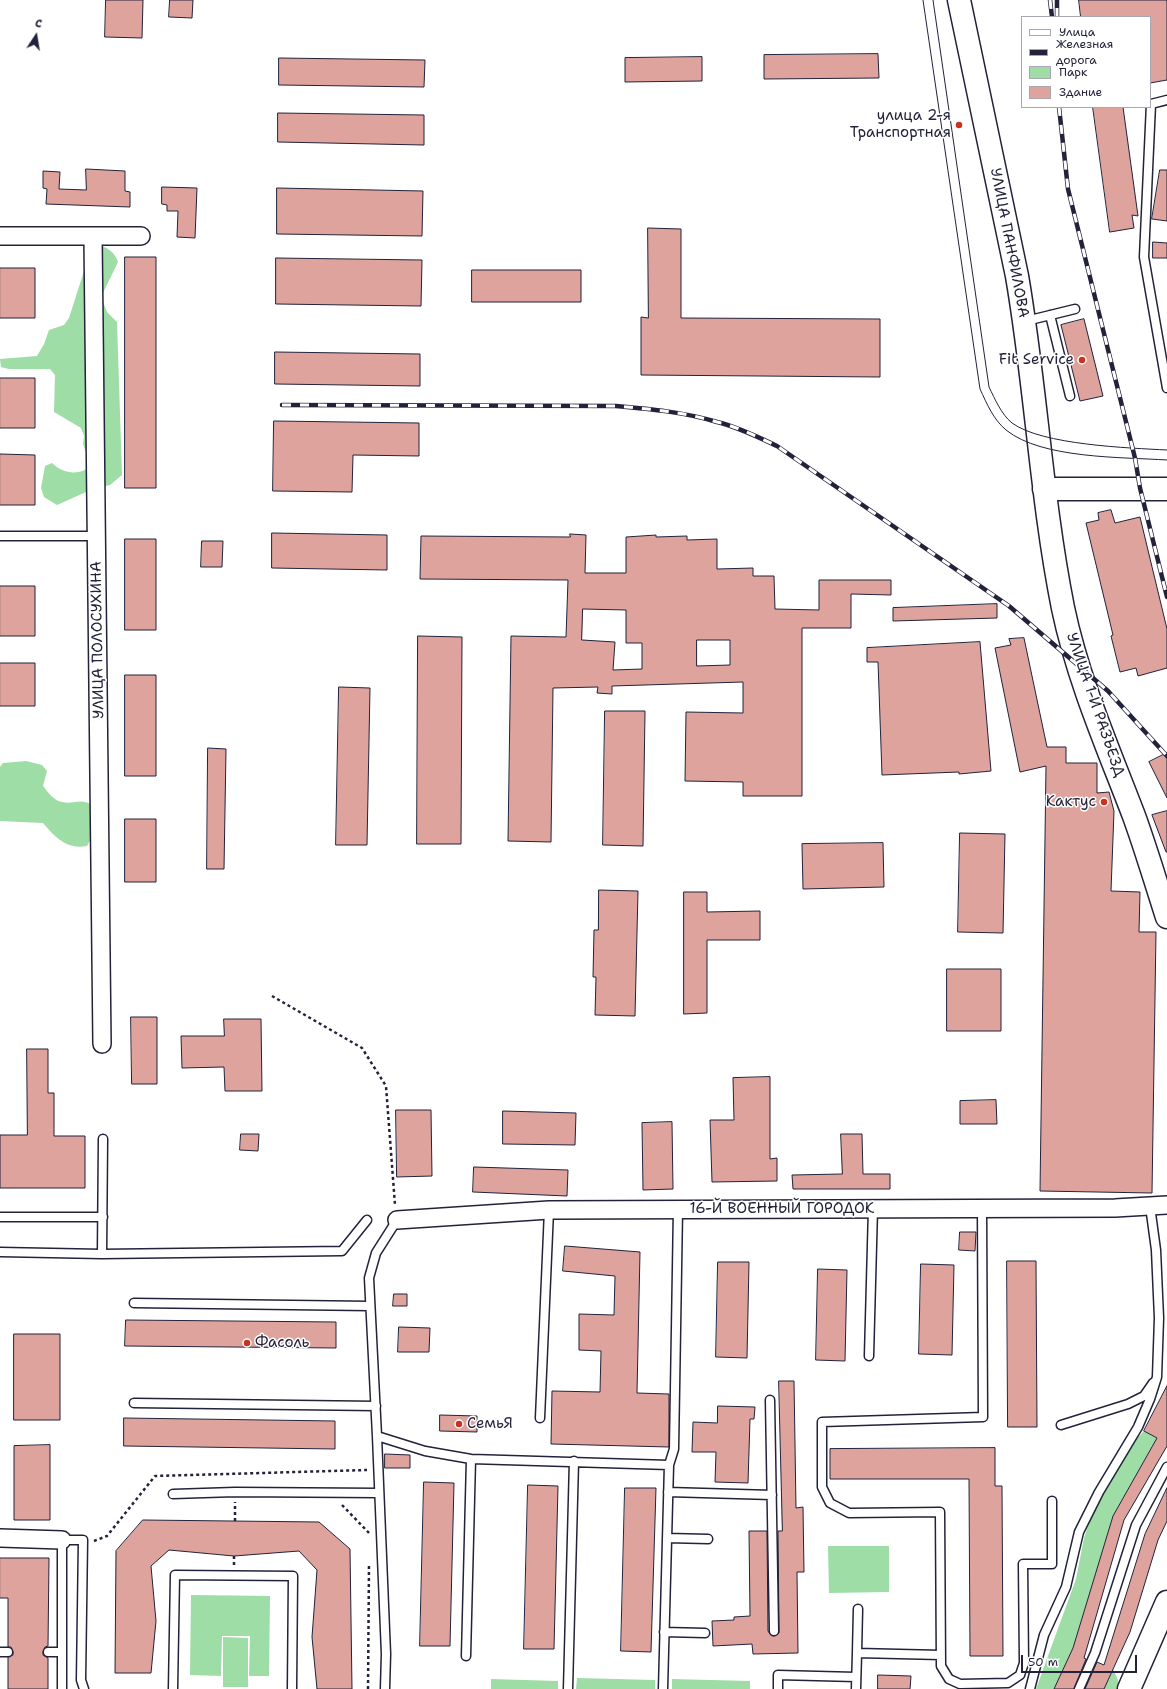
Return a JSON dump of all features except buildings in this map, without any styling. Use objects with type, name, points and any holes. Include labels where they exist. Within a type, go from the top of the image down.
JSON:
[{"type":"main road","name":"УЛИЦА ПАНФИЛОВА","points":[[959,0],[1017,276],[1025,321],[1044,489]]},
{"type":"main road","points":[[1044,489],[1167,489]]},
{"type":"main road","name":"УЛИЦА 1-Й РАЗЪЕЗД","points":[[1044,489],[1063,609],[1079,665],[1096,717],[1135,818],[1167,917]]},
{"type":"main road","points":[[1129,1689],[1167,1602]]},
{"type":"street","points":[[0,236],[141,236]]},
{"type":"street","name":"УЛИЦА ПОЛОСУХИНА","points":[[93,237],[102,1044]]},
{"type":"street","name":"16-Й ВОЕННЫЙ ГОРОДОК","points":[[397,1220],[549,1210],[1115,1208],[1167,1205]]},
{"type":"street","points":[[0,1538],[62,1540]]},
{"type":"lane","points":[[1151,104],[1167,100]]},
{"type":"lane","points":[[1151,108],[1144,258],[1167,388]]},
{"type":"lane","points":[[1025,321],[1075,309]]},
{"type":"lane","points":[[1050,315],[1070,396]]},
{"type":"lane","points":[[0,536],[96,536]]},
{"type":"lane","points":[[102,1254],[103,1139]]},
{"type":"lane","points":[[1030,1689],[1044,1635],[1066,1587],[1079,1532],[1099,1492],[1138,1427],[1150,1399],[1157,1377],[1159,1318],[1156,1250],[1150,1206]]},
{"type":"lane","points":[[869,1356],[873,1208]]},
{"type":"lane","points":[[982,1208],[983,1417],[822,1422],[822,1486],[830,1503],[849,1513],[940,1512],[941,1666],[949,1678],[960,1684],[1008,1684],[1020,1675],[1024,1663],[1023,1564],[1052,1564],[1052,1501]]},
{"type":"lane","points":[[663,1689],[669,1465],[674,1449],[678,1209]]},
{"type":"lane","points":[[540,1418],[549,1210]]},
{"type":"lane","points":[[0,1217],[103,1217]]},
{"type":"lane","points":[[0,1252],[102,1254],[342,1251],[367,1220]]},
{"type":"lane","points":[[385,1689],[386,1654],[378,1436],[369,1278],[376,1253],[397,1220]]},
{"type":"lane","points":[[134,1303],[370,1306]]},
{"type":"lane","points":[[1061,1425],[1128,1404],[1144,1396],[1157,1377]]},
{"type":"lane","points":[[770,1400],[774,1630]]},
{"type":"lane","points":[[134,1403],[376,1406]]},
{"type":"lane","points":[[378,1436],[425,1451],[471,1458],[669,1465]]},
{"type":"lane","points":[[466,1656],[471,1458]]},
{"type":"lane","points":[[568,1689],[574,1461]]},
{"type":"lane","points":[[1079,1689],[1095,1653],[1136,1525],[1167,1468]]},
{"type":"lane","points":[[173,1494],[235,1492],[379,1493]]},
{"type":"lane","points":[[668,1492],[772,1495]]},
{"type":"lane","points":[[667,1538],[708,1539]]},
{"type":"lane","points":[[62,1689],[62,1540],[83,1540],[81,1680],[84,1689]]},
{"type":"lane","points":[[173,1689],[174,1575],[293,1576],[292,1689]]},
{"type":"lane","points":[[856,1689],[858,1609]]},
{"type":"lane","points":[[664,1632],[705,1633]]},
{"type":"lane","points":[[48,1652],[62,1652]]},
{"type":"lane","points":[[857,1653],[941,1655]]},
{"type":"lane","points":[[778,1689],[778,1674],[856,1677]]},
{"type":"path","points":[[272,996],[349,1039],[362,1048],[386,1086],[393,1193],[397,1220]]},
{"type":"path","points":[[234,1521],[235,1492]]},
{"type":"path","points":[[330,1493],[369,1533],[369,1541]]},
{"type":"path","points":[[368,1689],[369,1556]]},
{"type":"green space","points":[[97,245],[110,250],[115,255],[118,262],[101,297],[107,312],[117,322],[122,475],[110,485],[95,488],[57,505],[44,497],[41,488],[45,466],[52,463],[61,470],[76,472],[91,466],[83,444],[84,436],[81,428],[54,412],[55,375],[50,369],[9,369],[1,367],[0,359],[37,356],[44,344],[49,330],[64,325],[69,318],[91,249]]},
{"type":"green space","points":[[26,761],[42,765],[47,771],[43,786],[56,800],[66,803],[85,802],[93,806],[95,832],[87,846],[80,847],[67,844],[52,833],[43,823],[0,821],[0,767],[3,763]]},
{"type":"green space","points":[[1144,1431],[1157,1438],[1113,1516],[1073,1648],[1054,1689],[1036,1689],[1076,1579],[1084,1538],[1093,1511],[1137,1438]]},
{"type":"green space","points":[[828,1546],[889,1546],[889,1592],[829,1593]]},
{"type":"green space","points":[[191,1595],[270,1596],[269,1676],[249,1676],[250,1636],[222,1636],[221,1676],[190,1675]]},
{"type":"green space","points":[[223,1637],[248,1638],[248,1687],[223,1687]]},
{"type":"green space","points":[[1113,1669],[1118,1680],[1118,1689],[1104,1689]]},
{"type":"green space","points":[[577,1678],[655,1680],[655,1689],[576,1689]]},
{"type":"green space","points":[[491,1679],[558,1681],[558,1689],[491,1689]]},
{"type":"green space","points":[[672,1679],[750,1681],[750,1689],[672,1689]]},
{"type":"tram line","points":[[923,0],[980,389],[988,406],[997,421],[1006,430],[1021,439],[1040,446],[1083,455],[1167,460]]},
{"type":"tram line","points":[[933,0],[989,387],[1001,411],[1012,423],[1026,430],[1064,441],[1167,450]]},
{"type":"railway","points":[[1050,0],[1052,16]]},
{"type":"railway","points":[[1057,0],[1057,16]]},
{"type":"railway","points":[[1059,108],[1068,189],[1135,458],[1140,488],[1167,597]]},
{"type":"railway","points":[[282,405],[616,406],[680,413],[740,429],[777,446],[1009,606],[1108,691],[1167,756]]},
{"type":"place","name":"улица 2-я Транспортная","points":[[959,125]]},
{"type":"place","name":"Fit Service","points":[[1082,360]]},
{"type":"place","name":"Кактус","points":[[1104,802]]},
{"type":"place","name":"Фасоль","points":[[247,1343]]},
{"type":"place","name":"СемьЯ","points":[[459,1424]]}]
